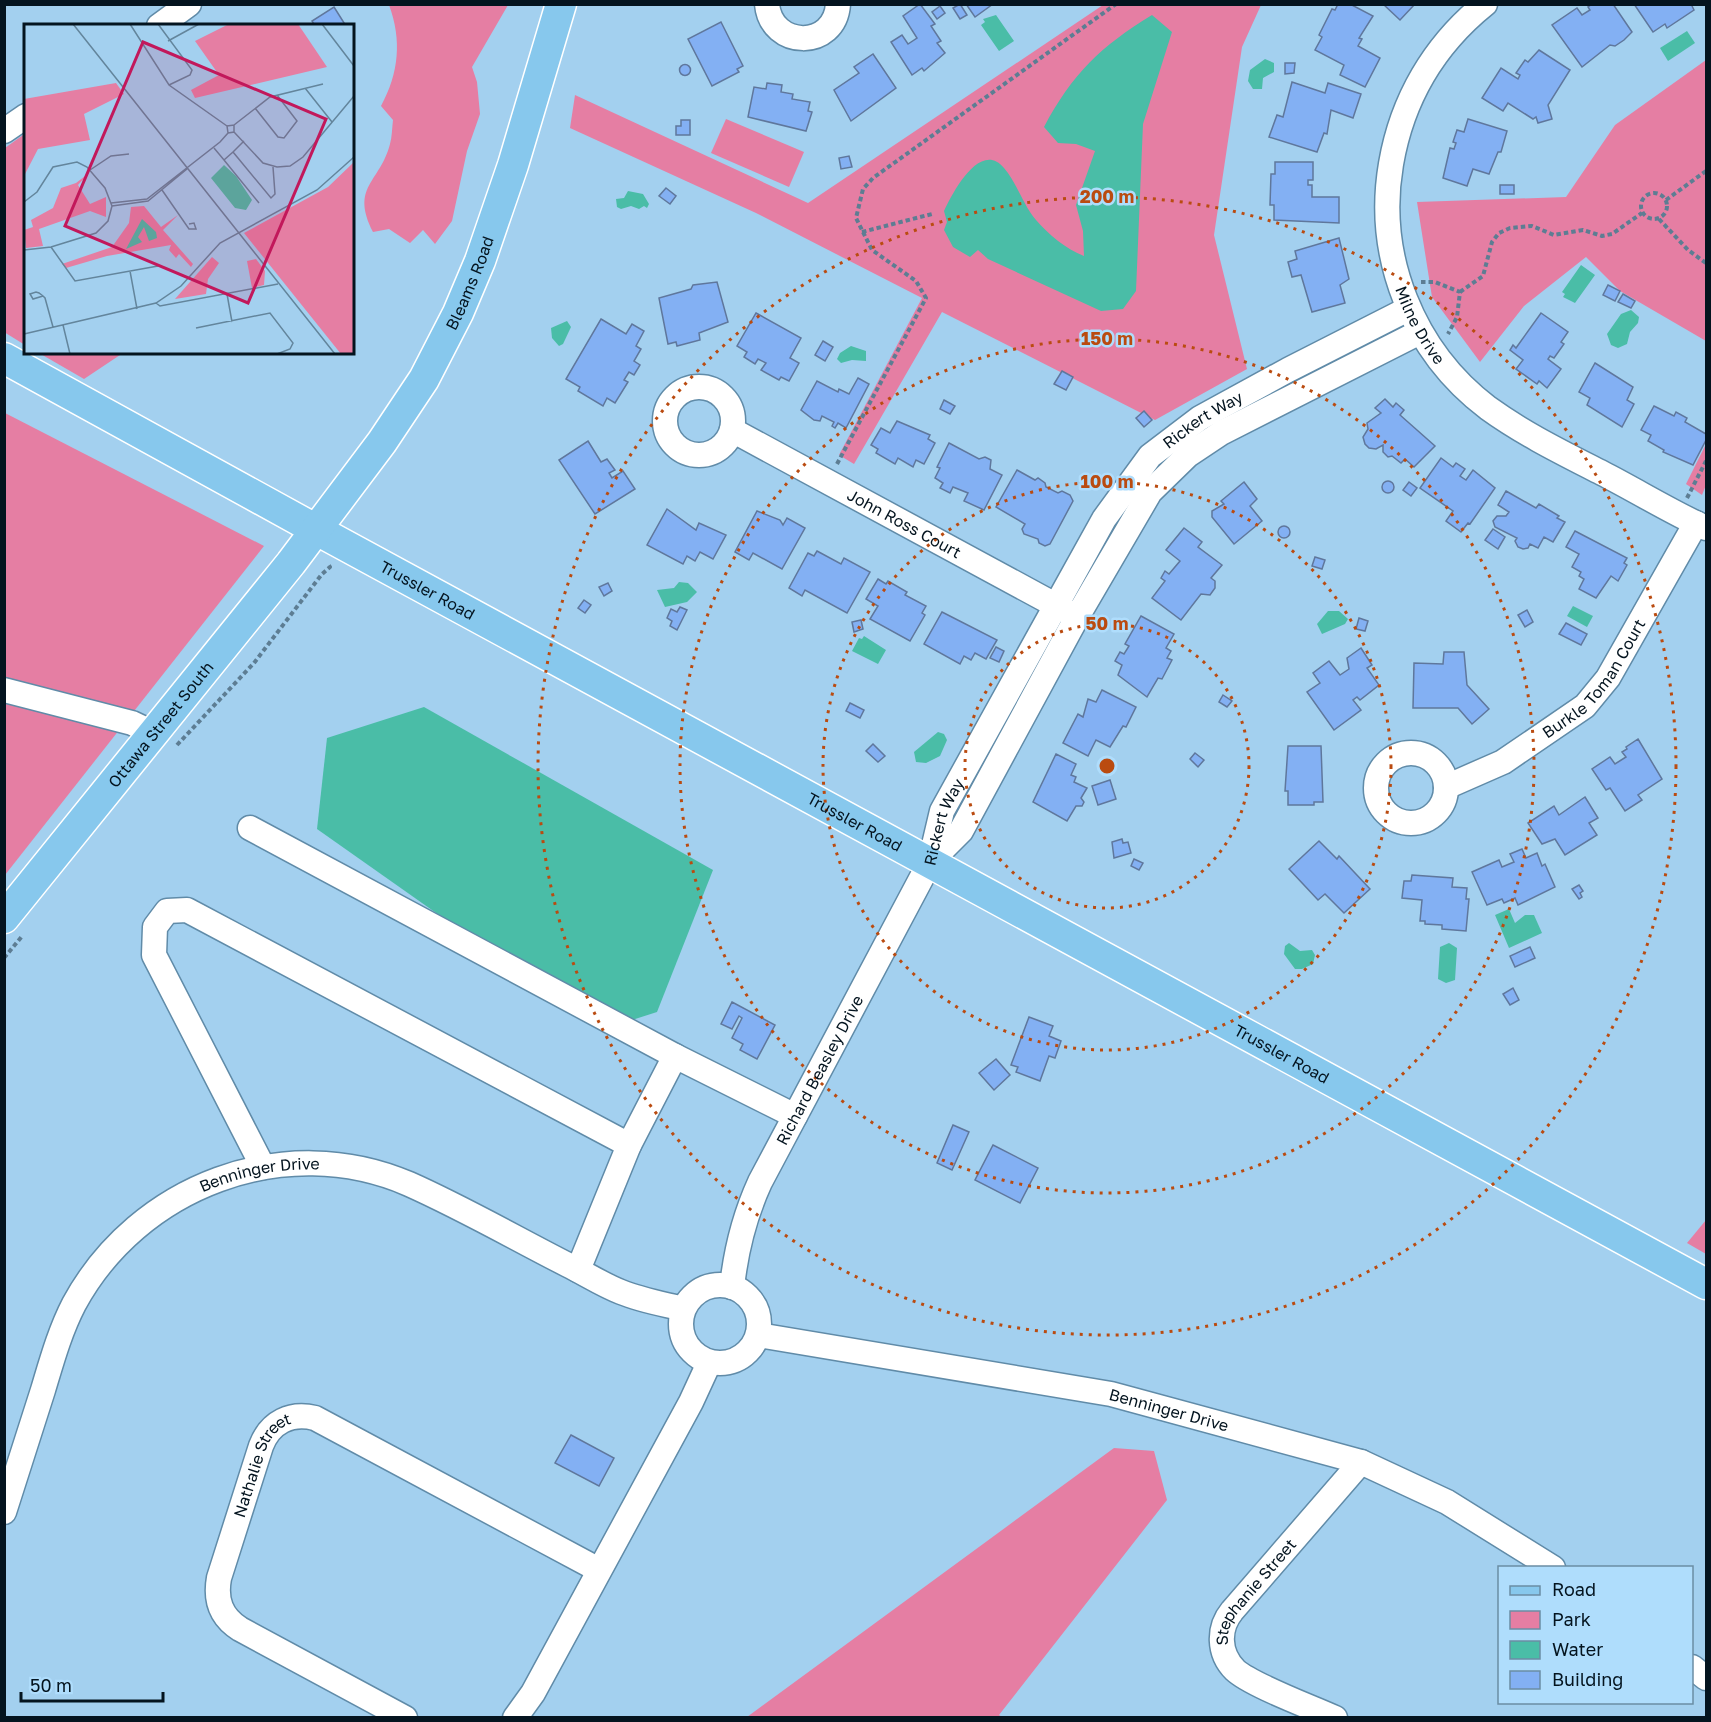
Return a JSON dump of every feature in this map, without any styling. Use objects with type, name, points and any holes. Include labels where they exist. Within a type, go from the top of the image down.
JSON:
[{"type":"main road","name":"Bleams Road","points":[[315,529],[404,411],[424,379],[458,313],[480,261],[513,165],[561,4]]},
{"type":"main road","name":"Trussler Road","points":[[4,358],[1707,1284]]},
{"type":"main road","name":"Ottawa Street South","points":[[15,925],[164,740],[315,529]]},
{"type":"street","points":[[162,24],[189,4]]},
{"type":"street","points":[[767,4],[768,14],[779,31],[787,36],[806,40],[823,34],[830,27],[835,20],[838,4]]},
{"type":"street","name":"Milne Drive","points":[[1485,4],[1444,45],[1429,64],[1416,84],[1395,140],[1388,183],[1388,226],[1404,301],[1420,332],[1437,356],[1486,406],[1520,430],[1694,522]]},
{"type":"street","points":[[4,131],[24,117]]},
{"type":"street","name":"Rickert Way","points":[[930,862],[942,811],[1104,519],[1150,456],[1200,418],[1288,370],[1404,301]]},
{"type":"street","name":"Rickert Way","points":[[930,862],[961,831],[1077,617],[1150,492],[1188,454],[1221,433],[1420,332]]},
{"type":"street","name":"John Ross Court","points":[[732,430],[1077,617]]},
{"type":"street","name":"Burkle Toman Court","points":[[1446,786],[1503,762],[1585,706],[1608,678],[1694,522]]},
{"type":"street","points":[[4,690],[132,723],[164,740]]},
{"type":"street","points":[[250,828],[675,1056],[795,1116]]},
{"type":"street","name":"Richard Beasley Drive","points":[[732,1287],[736,1248],[746,1214],[795,1116],[930,862]]},
{"type":"street","points":[[263,1167],[154,955],[155,927],[167,911],[187,909],[629,1145]]},
{"type":"street","points":[[578,1270],[629,1145],[675,1056]]},
{"type":"street","name":"Benninger Drive","points":[[4,1512],[64,1325],[99,1265],[130,1232],[166,1204],[207,1183],[263,1167],[320,1164],[351,1167],[389,1177],[425,1192],[622,1293],[683,1309]]},
{"type":"street","points":[[717,1286],[732,1287],[745,1294],[754,1306],[759,1321],[758,1335],[750,1350],[737,1359],[722,1363],[709,1363],[693,1353],[684,1341],[680,1326],[683,1309],[690,1298],[702,1289],[717,1286]]},
{"type":"street","name":"Benninger Drive","points":[[758,1335],[1111,1394],[1361,1462],[1447,1502],[1550,1566]]},
{"type":"street","points":[[515,1718],[533,1693],[598,1570],[692,1402],[709,1363]]},
{"type":"street","name":"Nathalie Street","points":[[405,1718],[240,1629],[228,1620],[220,1607],[217,1593],[219,1578],[261,1446],[267,1434],[276,1424],[295,1416],[315,1418],[598,1570]]},
{"type":"street","name":"Stephanie Street","points":[[1335,1718],[1240,1674],[1226,1658],[1221,1637],[1224,1623],[1232,1611],[1361,1462]]},
{"type":"street","points":[[1693,1668],[1707,1678]]},
{"type":"path","points":[[827,482],[926,298],[916,281],[872,250],[856,218],[856,210],[863,189],[873,178],[1116,4]]},
{"type":"path","points":[[1666,200],[1707,171]]},
{"type":"path","points":[[1649,194],[1658,194],[1666,200],[1667,210],[1659,219],[1652,220],[1642,213],[1642,200],[1649,194]]},
{"type":"path","points":[[1437,356],[1457,317],[1460,292],[1483,276],[1492,242],[1499,233],[1510,228],[1532,226],[1554,235],[1583,230],[1602,236],[1612,234],[1642,213]]},
{"type":"path","points":[[862,232],[933,214]]},
{"type":"path","points":[[1659,219],[1688,250],[1707,263]]},
{"type":"path","points":[[1404,301],[1423,280],[1460,292]]},
{"type":"path","points":[[1694,522],[1707,461]]},
{"type":"path","points":[[164,740],[254,663],[322,574],[330,567],[315,529]]},
{"type":"path","points":[[4,958],[15,925]]},
{"type":"green space","points":[[389,5],[508,5],[472,67],[477,82],[480,114],[467,151],[452,221],[435,244],[423,230],[410,243],[389,229],[373,232],[367,217],[366,194],[385,157],[392,135],[393,120],[381,106],[392,81],[397,56],[396,31]]},
{"type":"green space","points":[[1103,5],[1261,5],[1242,47],[1214,235],[1247,369],[1155,420],[942,312],[854,464],[839,455],[922,298],[756,213],[570,128],[575,95],[808,203]]},
{"type":"green space","points":[[1706,60],[1706,341],[1620,291],[1586,257],[1524,306],[1480,362],[1432,297],[1417,202],[1566,197],[1615,125]]},
{"type":"green space","points":[[726,119],[804,152],[789,187],[711,153]]},
{"type":"green space","points":[[24,136],[24,344],[4,332],[5,148]]},
{"type":"green space","points":[[41,354],[122,354],[84,379]]},
{"type":"green space","points":[[5,413],[264,546],[5,875]]},
{"type":"green space","points":[[1706,444],[1706,485],[1702,495],[1686,484]]},
{"type":"green space","points":[[1706,1220],[1706,1254],[1687,1243]]},
{"type":"green space","points":[[1114,1448],[1154,1451],[1167,1500],[999,1715],[1002,1717],[747,1717]]},
{"type":"water","points":[[996,15],[1014,41],[999,51],[981,25],[985,22],[983,19]]},
{"type":"water","points":[[1152,15],[1172,32],[1143,124],[1136,291],[1123,309],[1101,311],[988,259],[978,250],[970,257],[953,247],[944,230],[947,222],[944,211],[968,172],[986,160],[995,161],[1004,168],[1031,214],[1046,231],[1064,245],[1084,256],[1083,231],[1076,205],[1095,151],[1076,144],[1058,143],[1044,127],[1077,76],[1089,63],[1118,38]]},
{"type":"water","points":[[1687,31],[1695,43],[1668,61],[1660,48]]},
{"type":"water","points":[[1265,59],[1274,63],[1274,72],[1263,78],[1262,89],[1253,89],[1248,81],[1250,70]]},
{"type":"water","points":[[628,191],[643,194],[649,204],[647,208],[644,206],[639,209],[631,206],[621,209],[617,207],[616,199],[624,198]]},
{"type":"water","points":[[1581,265],[1595,275],[1575,303],[1563,297],[1565,294],[1562,292]]},
{"type":"water","points":[[1631,310],[1639,317],[1638,323],[1630,332],[1627,344],[1618,348],[1611,345],[1607,334],[1621,314]]},
{"type":"water","points":[[567,321],[571,327],[563,344],[559,346],[552,338],[551,328]]},
{"type":"water","points":[[851,346],[866,351],[866,361],[852,360],[841,363],[837,359],[840,353]]},
{"type":"water","points":[[679,582],[688,583],[697,592],[687,602],[665,607],[657,590],[674,588]]},
{"type":"water","points":[[1573,606],[1593,616],[1587,627],[1567,616]]},
{"type":"water","points":[[1328,611],[1339,611],[1348,619],[1345,624],[1322,634],[1317,624]]},
{"type":"water","points":[[864,636],[886,650],[878,664],[852,651],[859,638],[862,639]]},
{"type":"water","points":[[424,707],[713,870],[657,1012],[632,1020],[520,972],[317,829],[327,738]]},
{"type":"water","points":[[938,732],[944,734],[947,740],[940,756],[926,763],[916,762],[914,752]]},
{"type":"water","points":[[1509,909],[1515,923],[1525,915],[1534,915],[1542,933],[1509,948],[1495,915]]},
{"type":"water","points":[[1289,943],[1300,951],[1312,950],[1315,955],[1313,964],[1302,969],[1295,969],[1284,954],[1285,946]]},
{"type":"water","points":[[1449,943],[1457,948],[1455,980],[1446,983],[1438,979],[1440,947]]},
{"type":"building","points":[[920,4],[935,24],[931,26],[941,41],[937,43],[945,53],[924,71],[922,68],[912,75],[891,42],[902,35],[908,44],[917,38],[903,16]]},
{"type":"building","points":[[960,4],[967,15],[960,19],[953,8]]},
{"type":"building","points":[[966,4],[993,4],[975,17]]},
{"type":"building","points":[[1338,4],[1350,4],[1373,16],[1359,38],[1362,39],[1358,46],[1380,58],[1365,87],[1340,75],[1344,65],[1315,50],[1322,37],[1319,35],[1332,9],[1335,10]]},
{"type":"building","points":[[1383,4],[1415,4],[1400,20]]},
{"type":"building","points":[[1592,4],[1613,4],[1632,32],[1615,46],[1610,45],[1582,67],[1552,25],[1577,8],[1582,15],[1590,10],[1588,7]]},
{"type":"building","points":[[1634,4],[1694,4],[1692,6],[1694,10],[1667,28],[1665,24],[1653,32]]},
{"type":"building","points":[[940,6],[945,13],[937,19],[932,12]]},
{"type":"building","points":[[334,7],[345,24],[314,24],[312,21]]},
{"type":"building","points":[[721,22],[743,66],[737,69],[739,72],[712,86],[688,39]]},
{"type":"building","points":[[1539,50],[1570,70],[1548,105],[1552,119],[1538,123],[1536,117],[1533,119],[1508,103],[1503,111],[1482,98],[1501,68],[1518,79],[1520,75],[1516,73],[1525,60],[1528,62]]},
{"type":"building","points":[[873,54],[896,88],[851,121],[834,90],[859,73],[854,67]]},
{"type":"building","points":[[1285,63],[1295,63],[1294,73],[1285,74]]},
{"type":"building","points":[[685,65],[689,66],[689,74],[685,75],[681,74],[680,70],[681,66]]},
{"type":"building","points":[[1292,82],[1325,93],[1328,83],[1361,94],[1353,118],[1331,110],[1327,134],[1324,133],[1317,152],[1269,137],[1277,115],[1283,117]]},
{"type":"building","points":[[767,83],[782,85],[781,92],[793,94],[792,99],[810,102],[808,111],[812,112],[806,131],[748,117],[754,87],[766,89]]},
{"type":"building","points":[[1468,119],[1507,131],[1501,152],[1498,152],[1489,174],[1473,169],[1467,186],[1443,178],[1450,148],[1454,149],[1456,143],[1453,142],[1457,130],[1464,132]]},
{"type":"building","points":[[681,120],[690,120],[690,135],[676,135],[676,126],[681,126]]},
{"type":"building","points":[[849,156],[852,167],[841,169],[839,158]]},
{"type":"building","points":[[1275,162],[1313,162],[1313,180],[1308,180],[1308,185],[1312,185],[1312,197],[1339,197],[1339,223],[1274,220],[1274,205],[1270,205],[1271,174],[1275,174]]},
{"type":"building","points":[[1500,185],[1514,185],[1514,194],[1500,194]]},
{"type":"building","points":[[666,188],[676,196],[670,204],[659,196]]},
{"type":"building","points":[[1339,238],[1349,279],[1340,285],[1345,303],[1312,312],[1301,275],[1292,277],[1288,262],[1297,259],[1295,251]]},
{"type":"building","points":[[717,282],[728,322],[699,333],[700,340],[677,346],[676,342],[668,344],[659,298],[691,289],[693,285]]},
{"type":"building","points":[[1608,285],[1620,291],[1615,301],[1603,295]]},
{"type":"building","points":[[1623,294],[1635,301],[1631,308],[1618,302]]},
{"type":"building","points":[[756,313],[801,338],[790,358],[799,363],[789,381],[781,377],[779,380],[761,370],[766,363],[758,359],[755,364],[744,357],[747,352],[737,346]]},
{"type":"building","points":[[1541,313],[1568,332],[1561,342],[1564,344],[1554,358],[1550,356],[1548,359],[1561,369],[1547,388],[1539,381],[1537,384],[1516,369],[1523,360],[1510,350],[1513,345],[1516,348]]},
{"type":"building","points":[[601,319],[626,334],[632,324],[644,331],[636,346],[641,349],[634,361],[640,365],[634,375],[629,372],[624,380],[628,382],[615,403],[607,398],[603,406],[578,391],[580,387],[566,379]]},
{"type":"building","points":[[823,341],[833,347],[825,361],[815,355]]},
{"type":"building","points":[[1595,363],[1633,387],[1627,400],[1634,404],[1622,427],[1587,405],[1590,398],[1579,392]]},
{"type":"building","points":[[1062,371],[1073,377],[1066,390],[1054,384]]},
{"type":"building","points":[[858,378],[869,384],[846,428],[838,423],[835,428],[832,426],[834,422],[822,416],[820,421],[814,420],[801,410],[817,381],[838,392],[839,389],[849,394]]},
{"type":"building","points":[[1385,399],[1393,407],[1396,403],[1404,410],[1400,415],[1435,446],[1414,467],[1405,459],[1401,463],[1392,456],[1388,457],[1383,452],[1383,445],[1376,449],[1369,448],[1365,444],[1363,437],[1368,429],[1367,423],[1381,413],[1375,408]]},
{"type":"building","points":[[944,400],[955,406],[950,414],[940,409]]},
{"type":"building","points":[[1654,406],[1674,416],[1676,412],[1687,418],[1685,422],[1706,434],[1706,440],[1693,465],[1663,452],[1664,450],[1648,441],[1651,435],[1641,430]]},
{"type":"building","points":[[1144,411],[1152,420],[1144,427],[1136,418]]},
{"type":"building","points":[[897,421],[930,435],[928,439],[935,443],[924,464],[916,460],[913,467],[898,458],[895,464],[876,453],[878,449],[871,445],[881,428],[890,433]]},
{"type":"building","points":[[588,441],[601,462],[607,459],[615,470],[609,473],[612,478],[623,471],[635,489],[595,514],[559,460]]},
{"type":"building","points":[[949,443],[979,459],[985,457],[991,460],[990,469],[1002,475],[984,510],[964,501],[968,493],[953,487],[950,493],[940,488],[943,483],[935,478],[940,468],[937,467]]},
{"type":"building","points":[[1441,458],[1453,467],[1456,463],[1465,469],[1460,476],[1466,480],[1473,470],[1495,488],[1470,524],[1468,523],[1461,532],[1446,521],[1453,511],[1420,488]]},
{"type":"building","points":[[1017,470],[1035,480],[1038,478],[1045,483],[1046,487],[1058,493],[1062,491],[1070,495],[1073,501],[1050,544],[1045,546],[1039,543],[1038,539],[1024,534],[1022,529],[1025,524],[996,507]]},
{"type":"building","points":[[1390,481],[1393,482],[1393,492],[1386,493],[1383,492],[1382,485],[1383,482]]},
{"type":"building","points":[[1244,482],[1257,499],[1250,506],[1262,521],[1234,544],[1212,517],[1212,511],[1224,504],[1221,501]]},
{"type":"building","points":[[1409,482],[1417,488],[1411,496],[1403,490]]},
{"type":"building","points":[[1506,491],[1536,508],[1539,504],[1565,522],[1553,542],[1544,537],[1538,548],[1530,544],[1528,548],[1523,549],[1518,547],[1515,541],[1517,538],[1495,527],[1493,521],[1497,516],[1506,516],[1509,512],[1498,505]]},
{"type":"building","points":[[667,509],[696,530],[699,523],[726,535],[713,559],[700,552],[695,561],[687,556],[683,564],[647,545]]},
{"type":"building","points":[[757,511],[780,520],[783,525],[787,518],[805,528],[782,569],[753,553],[749,560],[735,552]]},
{"type":"building","points":[[1286,526],[1290,532],[1286,538],[1282,538],[1278,530]]},
{"type":"building","points":[[1184,528],[1202,542],[1198,547],[1222,565],[1211,578],[1215,581],[1215,588],[1210,595],[1201,594],[1181,620],[1152,598],[1165,581],[1161,578],[1165,571],[1169,574],[1180,561],[1166,550]]},
{"type":"building","points":[[1493,529],[1505,537],[1498,549],[1485,540]]},
{"type":"building","points":[[1575,531],[1627,558],[1624,563],[1627,565],[1618,581],[1611,576],[1596,598],[1579,589],[1584,579],[1579,576],[1581,572],[1572,567],[1579,554],[1566,547]]},
{"type":"building","points":[[817,551],[841,564],[844,558],[870,572],[847,613],[805,590],[802,596],[789,588],[808,553],[814,556]]},
{"type":"building","points":[[1315,557],[1325,560],[1322,569],[1312,566]]},
{"type":"building","points":[[878,579],[886,584],[888,581],[907,592],[905,595],[926,606],[922,613],[925,615],[910,641],[870,619],[878,606],[866,599]]},
{"type":"building","points":[[608,583],[612,591],[604,596],[599,587]]},
{"type":"building","points":[[584,600],[591,605],[585,613],[578,608]]},
{"type":"building","points":[[680,607],[687,610],[677,630],[670,626],[672,621],[667,618],[671,609],[677,612]]},
{"type":"building","points":[[1527,610],[1533,622],[1525,627],[1518,615]]},
{"type":"building","points":[[942,612],[997,640],[986,659],[975,653],[971,660],[964,656],[960,664],[924,644]]},
{"type":"building","points":[[1141,616],[1174,634],[1166,648],[1171,651],[1167,658],[1172,660],[1162,679],[1158,678],[1147,697],[1118,675],[1122,665],[1115,661],[1120,652],[1124,654],[1129,646],[1125,644]]},
{"type":"building","points":[[1359,618],[1368,621],[1365,631],[1356,629]]},
{"type":"building","points":[[861,620],[863,629],[854,632],[852,622]]},
{"type":"building","points":[[1566,623],[1587,634],[1581,645],[1559,634]]},
{"type":"building","points":[[996,647],[1004,651],[999,662],[990,658]]},
{"type":"building","points":[[1361,648],[1372,665],[1367,668],[1379,685],[1360,700],[1357,697],[1353,700],[1361,710],[1334,730],[1307,692],[1320,683],[1313,673],[1329,661],[1340,675],[1349,669],[1347,658]]},
{"type":"building","points":[[1444,652],[1464,652],[1467,685],[1489,709],[1472,724],[1458,708],[1413,708],[1414,663],[1443,664]]},
{"type":"building","points":[[1102,690],[1136,707],[1126,727],[1123,726],[1110,747],[1096,740],[1088,756],[1063,743],[1078,714],[1083,717],[1088,699],[1096,702]]},
{"type":"building","points":[[1223,695],[1232,701],[1227,707],[1219,702]]},
{"type":"building","points":[[850,703],[864,710],[860,718],[846,711]]},
{"type":"building","points":[[1638,739],[1662,779],[1638,795],[1642,800],[1625,811],[1610,788],[1606,790],[1592,769],[1610,757],[1615,764],[1626,757],[1622,752]]},
{"type":"building","points":[[873,744],[885,756],[878,762],[866,751]]},
{"type":"building","points":[[1288,746],[1321,746],[1323,802],[1314,802],[1314,805],[1288,805],[1288,791],[1285,791]]},
{"type":"building","points":[[1195,753],[1204,760],[1198,767],[1190,759]]},
{"type":"building","points":[[1056,754],[1076,764],[1071,775],[1076,777],[1074,782],[1087,788],[1081,798],[1084,802],[1082,806],[1076,806],[1067,821],[1033,802]]},
{"type":"building","points":[[1110,780],[1116,799],[1098,805],[1092,786]]},
{"type":"building","points":[[1585,797],[1598,818],[1589,823],[1597,835],[1565,855],[1555,839],[1542,844],[1528,823],[1554,806],[1559,815]]},
{"type":"building","points":[[1122,839],[1123,843],[1128,842],[1131,853],[1114,858],[1112,842]]},
{"type":"building","points":[[1319,841],[1337,859],[1339,856],[1370,889],[1344,913],[1325,894],[1318,900],[1289,869]]},
{"type":"building","points":[[1522,849],[1526,858],[1537,853],[1542,866],[1545,864],[1555,887],[1518,905],[1515,898],[1504,903],[1502,899],[1487,905],[1472,872],[1499,860],[1502,867],[1514,862],[1510,854]]},
{"type":"building","points":[[1134,859],[1143,863],[1139,870],[1131,866]]},
{"type":"building","points":[[1412,875],[1453,878],[1452,887],[1467,888],[1466,899],[1469,899],[1466,931],[1442,929],[1442,925],[1425,924],[1425,921],[1420,921],[1422,900],[1402,898],[1404,881],[1411,881]]},
{"type":"building","points":[[1579,885],[1583,891],[1579,899],[1572,889]]},
{"type":"building","points":[[1530,947],[1535,958],[1515,967],[1510,956]]},
{"type":"building","points":[[1513,988],[1519,1000],[1510,1005],[1503,994]]},
{"type":"building","points":[[732,1002],[775,1025],[757,1059],[740,1050],[743,1044],[732,1038],[742,1018],[739,1016],[732,1029],[721,1024]]},
{"type":"building","points":[[1029,1017],[1053,1026],[1049,1036],[1061,1041],[1055,1058],[1049,1056],[1040,1081],[1016,1072],[1018,1067],[1011,1065]]},
{"type":"building","points":[[996,1059],[1010,1075],[994,1090],[979,1073]]},
{"type":"building","points":[[953,1125],[969,1132],[952,1170],[937,1163]]},
{"type":"building","points":[[993,1145],[1038,1168],[1020,1203],[975,1180]]},
{"type":"building","points":[[571,1435],[614,1458],[599,1486],[555,1463]]}]
